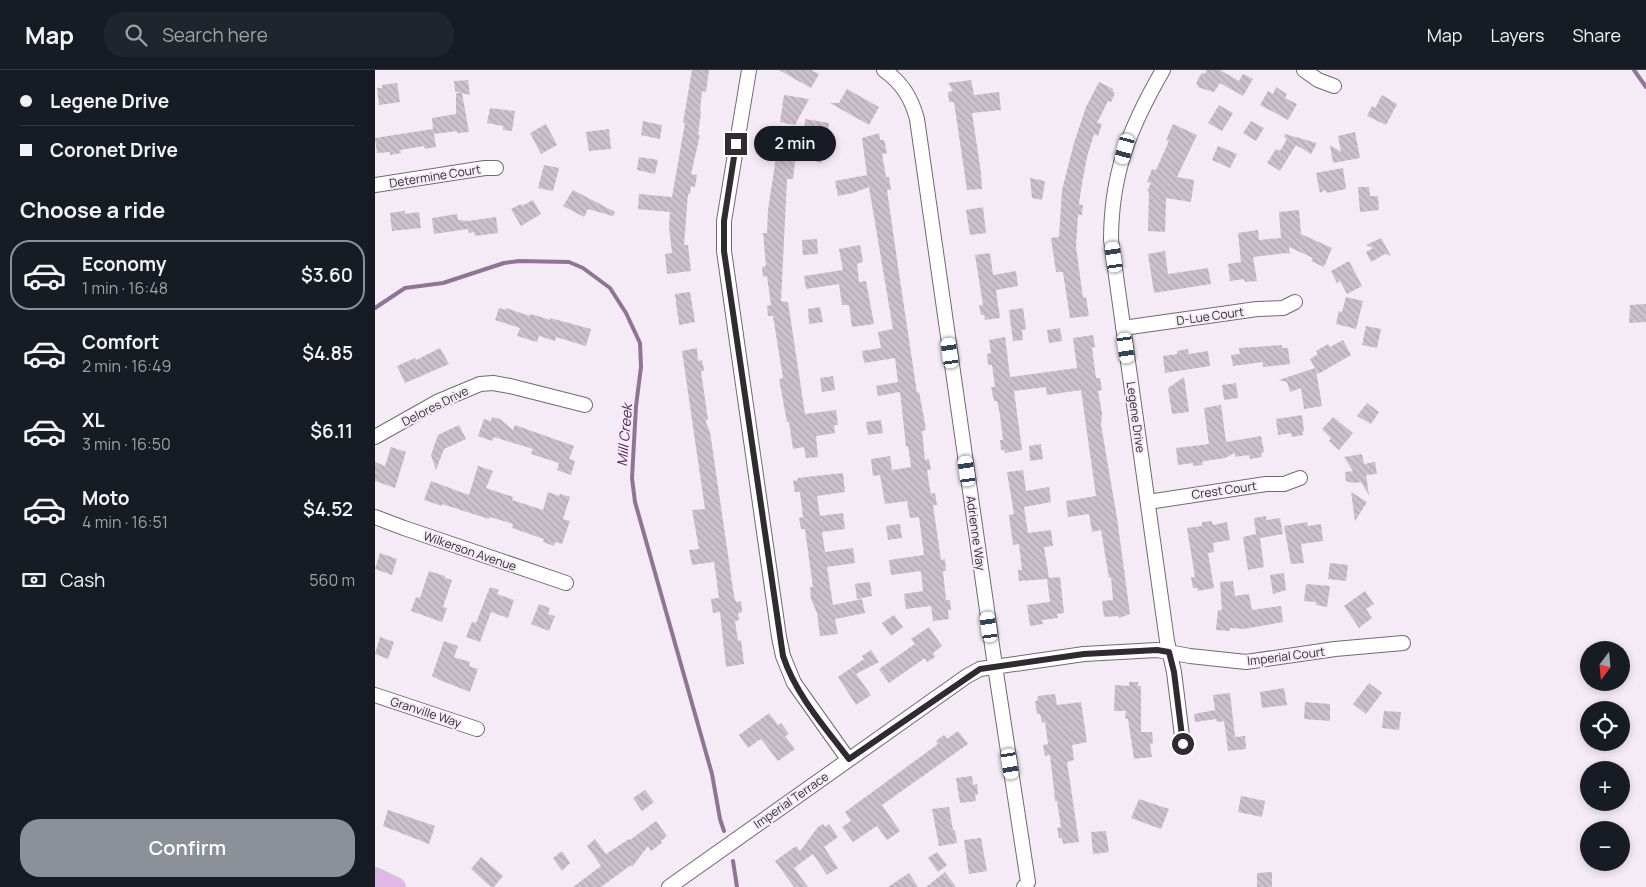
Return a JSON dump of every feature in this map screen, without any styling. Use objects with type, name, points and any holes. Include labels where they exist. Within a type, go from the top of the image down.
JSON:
[{"type":"main road","points":[[375,877],[396,887]]},
{"type":"street","points":[[749,70],[724,221],[724,251],[778,627],[783,656],[794,683],[849,759]]},
{"type":"street","name":"Adrienne Way","points":[[884,70],[903,87],[913,104],[917,118],[995,666],[1030,885]]},
{"type":"street","name":"Legene Drive","points":[[1163,70],[1135,122],[1117,180],[1111,211],[1111,240],[1183,744]]},
{"type":"street","points":[[1304,70],[1318,80],[1334,86]]},
{"type":"street","name":"Determine Court","points":[[375,185],[485,168],[496,168]]},
{"type":"street","name":"D-Lue Court","points":[[1123,328],[1257,309],[1283,308],[1295,302]]},
{"type":"street","name":"Delores Drive","points":[[375,438],[437,402],[480,384],[493,383],[510,386],[585,406]]},
{"type":"street","name":"Crest Court","points":[[1148,502],[1266,484],[1285,484],[1300,478]]},
{"type":"street","name":"Wilkerson Avenue","points":[[375,517],[566,583]]},
{"type":"street","name":"Imperial Court","points":[[1169,652],[1246,662],[1403,643]]},
{"type":"street","name":"Imperial Terrace","points":[[669,887],[967,676],[980,669],[1084,654],[1157,650],[1169,652]]},
{"type":"street","name":"Granville Way","points":[[375,695],[477,729]]},
{"type":"building","points":[[692,70],[709,70],[706,92],[702,91],[698,135],[700,135],[691,174],[697,175],[695,187],[691,186],[690,194],[688,194],[684,245],[688,245],[691,271],[667,274],[665,254],[672,253],[669,227],[670,212],[638,209],[639,194],[672,197]]},
{"type":"building","points":[[779,70],[811,70],[819,74],[811,88]]},
{"type":"building","points":[[1207,70],[1220,70],[1239,81],[1243,74],[1253,79],[1243,96],[1220,83],[1214,92],[1197,87],[1199,85],[1196,84],[1202,73],[1205,74]]},
{"type":"building","points":[[468,80],[470,95],[462,93],[469,132],[457,133],[457,131],[434,134],[436,147],[425,149],[424,146],[400,150],[401,153],[390,155],[390,152],[377,153],[375,138],[433,129],[432,118],[456,114],[456,93],[461,93],[455,91],[454,81]]},
{"type":"building","points":[[971,80],[974,95],[999,92],[1001,110],[972,113],[982,189],[967,190],[954,102],[949,102],[948,92],[953,91],[948,83]]},
{"type":"building","points":[[1099,82],[1113,89],[1115,93],[1111,102],[1108,101],[1097,123],[1102,124],[1098,136],[1094,134],[1087,157],[1079,205],[1083,205],[1082,215],[1078,215],[1076,247],[1083,298],[1086,297],[1089,316],[1070,318],[1063,272],[1056,272],[1051,238],[1059,237],[1062,190],[1074,143],[1086,107]]},
{"type":"building","points":[[397,83],[400,102],[379,105],[377,88],[382,88],[382,85]]},
{"type":"building","points":[[1276,87],[1287,94],[1285,98],[1297,104],[1288,120],[1260,105],[1268,91],[1273,94]]},
{"type":"building","points":[[847,89],[879,107],[869,125],[830,103],[839,103]]},
{"type":"building","points":[[784,95],[809,99],[795,125],[780,122]]},
{"type":"building","points":[[1382,95],[1397,104],[1386,125],[1367,116],[1372,106],[1375,108]]},
{"type":"building","points":[[1219,105],[1233,113],[1222,131],[1208,123]]},
{"type":"building","points":[[490,108],[515,111],[512,131],[503,130],[503,126],[487,123]]},
{"type":"building","points":[[805,119],[829,123],[821,163],[796,155],[793,179],[787,179],[781,301],[788,302],[805,414],[836,410],[838,425],[834,425],[835,433],[816,436],[818,457],[806,458],[804,447],[793,449],[779,379],[783,378],[773,316],[768,316],[767,306],[771,305],[767,276],[763,277],[762,267],[766,266],[763,233],[767,233],[768,210],[776,157],[782,158],[783,151],[771,147],[772,141],[804,146]]},
{"type":"building","points":[[643,121],[662,125],[660,139],[641,135]]},
{"type":"building","points":[[1251,121],[1264,128],[1256,141],[1243,133]]},
{"type":"building","points":[[546,124],[557,145],[541,154],[530,133]]},
{"type":"building","points":[[1173,124],[1197,135],[1177,177],[1194,180],[1191,202],[1166,198],[1165,232],[1148,231],[1149,191],[1147,191],[1151,183],[1147,182],[1152,169],[1156,170],[1169,141],[1166,140]]},
{"type":"building","points":[[609,129],[611,149],[589,151],[586,132]]},
{"type":"building","points":[[1355,132],[1360,158],[1333,163],[1330,145],[1341,152],[1338,136]]},
{"type":"building","points":[[879,133],[880,140],[884,140],[887,153],[882,154],[886,177],[889,177],[891,190],[887,190],[900,280],[917,393],[919,392],[926,430],[922,431],[925,460],[929,459],[931,470],[927,470],[930,489],[931,494],[935,493],[937,505],[933,505],[941,560],[945,559],[946,571],[943,571],[946,600],[950,600],[951,610],[948,610],[949,619],[933,621],[931,606],[906,609],[904,594],[923,591],[921,571],[891,575],[889,560],[924,555],[919,517],[910,518],[907,501],[885,504],[880,475],[873,476],[871,459],[890,456],[892,470],[911,467],[908,446],[906,446],[900,392],[878,396],[876,386],[898,382],[895,358],[864,363],[862,351],[881,348],[878,332],[893,329],[869,187],[838,196],[835,181],[867,175],[862,138]]},
{"type":"building","points":[[1285,134],[1317,143],[1311,154],[1296,145],[1280,171],[1267,163],[1276,149],[1280,151],[1287,139],[1284,137]]},
{"type":"building","points":[[1218,146],[1237,154],[1230,168],[1212,160]]},
{"type":"building","points":[[639,157],[658,160],[655,174],[637,170]]},
{"type":"building","points":[[544,165],[559,168],[553,191],[538,188]]},
{"type":"building","points":[[1343,168],[1346,189],[1327,193],[1325,190],[1320,193],[1316,173]]},
{"type":"building","points":[[1030,178],[1045,181],[1042,200],[1032,198]]},
{"type":"building","points":[[1358,187],[1369,187],[1370,196],[1378,196],[1379,210],[1360,212]]},
{"type":"building","points":[[573,190],[615,212],[613,216],[588,209],[584,217],[563,206]]},
{"type":"building","points":[[533,200],[541,214],[521,226],[511,209]]},
{"type":"building","points":[[983,207],[986,233],[970,235],[966,210]]},
{"type":"building","points":[[1299,210],[1301,234],[1332,248],[1324,267],[1311,261],[1313,258],[1289,247],[1290,254],[1253,257],[1257,281],[1245,282],[1244,279],[1230,281],[1228,264],[1241,262],[1238,233],[1258,230],[1259,240],[1281,238],[1279,212]]},
{"type":"building","points":[[405,211],[405,214],[419,212],[421,228],[392,231],[390,213]]},
{"type":"building","points":[[457,214],[458,220],[468,221],[496,217],[498,233],[475,236],[474,232],[469,233],[468,229],[434,234],[432,218]]},
{"type":"building","points":[[1381,238],[1391,256],[1385,254],[1371,262],[1366,252],[1373,248],[1366,245]]},
{"type":"building","points":[[817,239],[818,254],[803,255],[802,240]]},
{"type":"building","points":[[860,245],[863,262],[857,264],[859,282],[866,281],[874,324],[852,327],[849,305],[842,305],[839,284],[806,289],[804,276],[843,270],[839,249]]},
{"type":"building","points":[[1165,251],[1168,274],[1208,268],[1211,284],[1154,293],[1148,254]]},
{"type":"building","points":[[990,253],[993,275],[1016,271],[1018,286],[996,290],[1000,318],[985,320],[984,315],[981,315],[979,305],[983,305],[975,255]]},
{"type":"building","points":[[1349,261],[1362,286],[1347,294],[1340,281],[1337,283],[1331,271]]},
{"type":"building","points":[[690,292],[695,322],[679,325],[675,294]]},
{"type":"building","points":[[1346,297],[1363,301],[1356,329],[1336,324],[1339,311],[1342,312]]},
{"type":"building","points":[[1646,304],[1646,322],[1629,323],[1630,305]]},
{"type":"building","points":[[820,307],[823,322],[809,324],[808,309]]},
{"type":"building","points":[[499,308],[505,310],[506,308],[550,320],[550,318],[591,329],[586,346],[556,337],[555,341],[539,336],[537,342],[517,336],[520,328],[495,320]]},
{"type":"building","points":[[1023,308],[1026,329],[1022,330],[1023,340],[1013,341],[1009,310]]},
{"type":"building","points":[[1366,326],[1381,329],[1377,348],[1362,345]]},
{"type":"building","points":[[1060,328],[1062,341],[1049,343],[1047,330]]},
{"type":"building","points":[[1093,335],[1095,347],[1092,348],[1096,378],[1100,378],[1102,390],[1098,391],[1102,413],[1101,425],[1117,518],[1130,614],[1119,618],[1118,616],[1104,617],[1102,601],[1113,600],[1111,577],[1109,578],[1101,530],[1092,532],[1089,514],[1068,517],[1066,501],[1096,496],[1081,390],[1047,395],[1046,387],[1014,391],[1022,450],[1005,453],[1004,450],[1001,450],[1000,440],[1003,440],[1000,415],[991,387],[995,387],[992,365],[988,365],[987,354],[991,353],[989,340],[1005,337],[1010,377],[1077,368],[1073,338]]},
{"type":"building","points":[[1343,340],[1351,355],[1318,374],[1316,370],[1322,406],[1304,409],[1301,388],[1290,392],[1287,382],[1279,380],[1315,368],[1310,359],[1318,354],[1316,351],[1328,344],[1330,347]]},
{"type":"building","points":[[1282,345],[1282,348],[1288,348],[1290,364],[1263,367],[1263,362],[1233,366],[1231,355],[1240,354],[1239,348]]},
{"type":"building","points":[[440,348],[449,364],[405,383],[397,366],[415,358],[416,360]]},
{"type":"building","points":[[697,348],[698,361],[702,360],[704,371],[701,371],[708,420],[705,420],[710,432],[734,596],[736,602],[741,601],[742,612],[738,613],[739,620],[735,621],[738,641],[741,640],[744,664],[726,667],[720,612],[713,613],[711,599],[719,598],[714,562],[692,565],[689,550],[699,549],[692,510],[705,509],[682,351]]},
{"type":"building","points":[[1188,349],[1189,354],[1208,351],[1210,366],[1165,373],[1163,356],[1177,354],[1177,351]]},
{"type":"building","points":[[833,376],[835,390],[822,392],[820,378]]},
{"type":"building","points":[[1184,377],[1189,412],[1172,414],[1168,388]]},
{"type":"building","points":[[1236,383],[1238,398],[1224,400],[1222,385]]},
{"type":"building","points":[[1367,403],[1379,412],[1371,424],[1357,416]]},
{"type":"building","points":[[1221,405],[1226,442],[1261,436],[1264,452],[1261,453],[1262,457],[1250,459],[1249,455],[1235,457],[1235,453],[1225,458],[1202,462],[1203,465],[1193,466],[1193,463],[1178,465],[1176,448],[1209,444],[1204,408]]},
{"type":"building","points":[[1302,415],[1303,435],[1292,437],[1291,433],[1278,435],[1276,419]]},
{"type":"building","points":[[492,417],[500,419],[513,430],[515,425],[574,446],[569,459],[575,461],[571,475],[557,470],[559,463],[531,454],[533,449],[494,437],[492,441],[478,436],[484,419],[491,421]]},
{"type":"building","points":[[1333,417],[1353,433],[1339,450],[1329,441],[1331,438],[1322,429]]},
{"type":"building","points":[[881,420],[883,433],[868,435],[866,422]]},
{"type":"building","points":[[459,425],[466,439],[444,449],[436,470],[431,455],[438,435]]},
{"type":"building","points":[[1041,444],[1043,459],[1030,461],[1029,446]]},
{"type":"building","points":[[391,447],[406,452],[395,488],[375,481],[375,462],[385,466]]},
{"type":"building","points":[[1362,454],[1364,464],[1375,462],[1377,474],[1366,475],[1369,495],[1361,482],[1353,483],[1346,481],[1345,472],[1353,471],[1344,457]]},
{"type":"building","points":[[478,466],[493,471],[486,488],[513,497],[512,500],[543,510],[548,492],[570,497],[563,519],[570,521],[562,544],[555,542],[554,546],[543,542],[544,539],[512,528],[513,524],[424,500],[431,481],[469,495]]},
{"type":"building","points":[[1023,470],[1026,491],[1049,487],[1051,502],[1024,507],[1028,533],[1051,530],[1053,546],[1044,547],[1049,578],[1060,577],[1064,613],[1057,614],[1058,618],[1042,620],[1043,624],[1030,626],[1027,605],[1050,602],[1047,579],[1019,581],[1018,570],[1022,570],[1019,544],[1013,545],[1009,515],[1014,514],[1007,472]]},
{"type":"building","points":[[843,473],[845,492],[817,496],[820,516],[843,513],[845,529],[822,532],[825,552],[853,548],[855,563],[827,567],[833,605],[862,599],[865,613],[835,619],[838,634],[820,636],[817,613],[811,599],[810,587],[813,587],[805,529],[801,529],[799,518],[803,517],[800,492],[795,492],[793,481],[798,480],[797,478]]},
{"type":"building","points":[[1351,492],[1367,502],[1355,521]]},
{"type":"building","points":[[1266,516],[1266,520],[1280,518],[1283,534],[1260,538],[1264,567],[1248,570],[1243,537],[1256,534],[1254,518]]},
{"type":"building","points":[[1212,521],[1213,525],[1227,522],[1230,540],[1213,543],[1214,552],[1208,553],[1214,588],[1198,591],[1197,588],[1193,588],[1191,577],[1195,577],[1187,528],[1202,526],[1202,522]]},
{"type":"building","points":[[1307,522],[1308,526],[1321,524],[1323,541],[1301,544],[1304,563],[1291,564],[1284,526]]},
{"type":"building","points":[[900,524],[902,538],[888,540],[886,526]]},
{"type":"building","points":[[380,553],[397,559],[392,575],[375,569]]},
{"type":"building","points":[[1330,563],[1348,565],[1346,581],[1328,579]]},
{"type":"building","points":[[429,571],[452,580],[443,607],[447,608],[442,622],[411,611],[416,597],[420,598]]},
{"type":"building","points":[[1284,573],[1286,590],[1273,594],[1270,575]]},
{"type":"building","points":[[1233,581],[1235,596],[1249,594],[1252,610],[1281,606],[1283,622],[1244,629],[1230,628],[1230,631],[1216,630],[1218,610],[1222,610],[1220,582]]},
{"type":"building","points":[[870,582],[872,596],[857,599],[855,584]]},
{"type":"building","points":[[1306,584],[1330,586],[1327,607],[1316,605],[1316,602],[1304,601]]},
{"type":"building","points":[[490,587],[499,590],[497,594],[514,600],[508,618],[491,612],[480,642],[466,637],[472,622],[476,623]]},
{"type":"building","points":[[1365,591],[1374,604],[1366,609],[1372,618],[1359,628],[1344,606]]},
{"type":"building","points":[[539,604],[550,608],[548,614],[555,616],[549,631],[531,624]]},
{"type":"building","points":[[894,615],[903,627],[891,636],[882,623]]},
{"type":"building","points":[[929,627],[942,646],[933,653],[935,657],[927,662],[925,658],[889,683],[879,669],[915,644],[911,639]]},
{"type":"building","points":[[380,637],[394,642],[388,659],[375,654]]},
{"type":"building","points":[[444,641],[458,646],[454,657],[470,662],[469,666],[478,669],[470,692],[432,676]]},
{"type":"building","points":[[871,650],[879,662],[856,674],[871,695],[856,705],[838,677],[864,659],[862,656]]},
{"type":"building","points":[[1129,682],[1138,682],[1138,686],[1141,686],[1141,732],[1152,732],[1153,743],[1150,744],[1152,757],[1134,759],[1128,719],[1125,719],[1126,711],[1114,711],[1115,685],[1129,686]]},
{"type":"building","points":[[1369,683],[1382,693],[1366,714],[1353,704]]},
{"type":"building","points":[[1284,688],[1287,705],[1262,708],[1260,692]]},
{"type":"building","points":[[1230,693],[1235,737],[1245,736],[1246,749],[1228,751],[1224,721],[1217,722],[1216,719],[1195,722],[1194,714],[1215,710],[1213,695]]},
{"type":"building","points":[[1055,694],[1057,705],[1081,702],[1087,742],[1072,745],[1074,760],[1067,762],[1079,842],[1063,844],[1062,838],[1059,838],[1057,828],[1061,827],[1057,801],[1055,801],[1050,755],[1045,756],[1043,745],[1048,744],[1045,722],[1042,723],[1040,714],[1037,714],[1035,701],[1037,701],[1038,696]]},
{"type":"building","points":[[1305,702],[1330,704],[1330,721],[1304,719]]},
{"type":"building","points":[[1384,711],[1401,712],[1399,730],[1382,728]]},
{"type":"building","points":[[769,713],[778,725],[781,723],[789,734],[785,736],[795,749],[778,761],[761,739],[748,748],[739,735]]},
{"type":"building","points":[[958,731],[968,744],[882,805],[900,831],[887,840],[877,826],[853,842],[842,827],[851,821],[845,812],[938,744],[936,741],[944,735],[947,739]]},
{"type":"building","points":[[972,776],[973,785],[977,784],[978,794],[975,795],[976,801],[960,803],[956,778]]},
{"type":"building","points":[[645,790],[654,802],[642,811],[633,798]]},
{"type":"building","points":[[1241,796],[1265,801],[1262,817],[1238,812]]},
{"type":"building","points":[[1139,799],[1169,809],[1161,829],[1131,818]]},
{"type":"building","points":[[949,807],[957,843],[939,846],[932,809]]},
{"type":"building","points":[[388,810],[435,826],[429,844],[383,826]]},
{"type":"building","points":[[656,821],[667,836],[661,841],[662,843],[651,851],[648,846],[632,867],[631,865],[601,887],[573,887],[601,866],[587,846],[595,839],[606,854],[630,840]]},
{"type":"building","points":[[823,824],[825,827],[829,824],[838,837],[824,847],[838,868],[827,875],[813,854],[794,868],[808,887],[794,887],[775,861],[796,846],[800,851],[818,827]]},
{"type":"building","points":[[1106,831],[1109,852],[1093,854],[1091,832]]},
{"type":"building","points":[[981,838],[987,871],[969,874],[964,840]]},
{"type":"building","points":[[562,851],[570,863],[562,871],[553,858]]},
{"type":"building","points":[[937,852],[947,865],[938,872],[928,858]]},
{"type":"building","points":[[481,857],[503,876],[494,887],[491,887],[471,869]]},
{"type":"building","points":[[945,872],[956,887],[926,887]]},
{"type":"building","points":[[1272,872],[1272,887],[1257,887],[1257,873]]},
{"type":"building","points":[[909,873],[918,887],[888,887]]},
{"type":"waterway","points":[[1634,70],[1646,87]]},
{"type":"waterway","name":"Mill Creek","points":[[375,308],[405,288],[443,283],[504,263],[519,261],[569,262],[583,268],[610,288],[626,313],[640,343],[641,367],[636,406],[632,478],[635,502],[712,774],[724,831]]},
{"type":"waterway","name":"Mill Creek","points":[[733,861],[737,887]]},
{"type":"route","points":[[736,144],[724,221],[724,251],[783,656],[789,674],[802,696],[849,759],[967,676],[980,669],[1084,654],[1157,650],[1169,652],[1174,672],[1183,744]]}]
